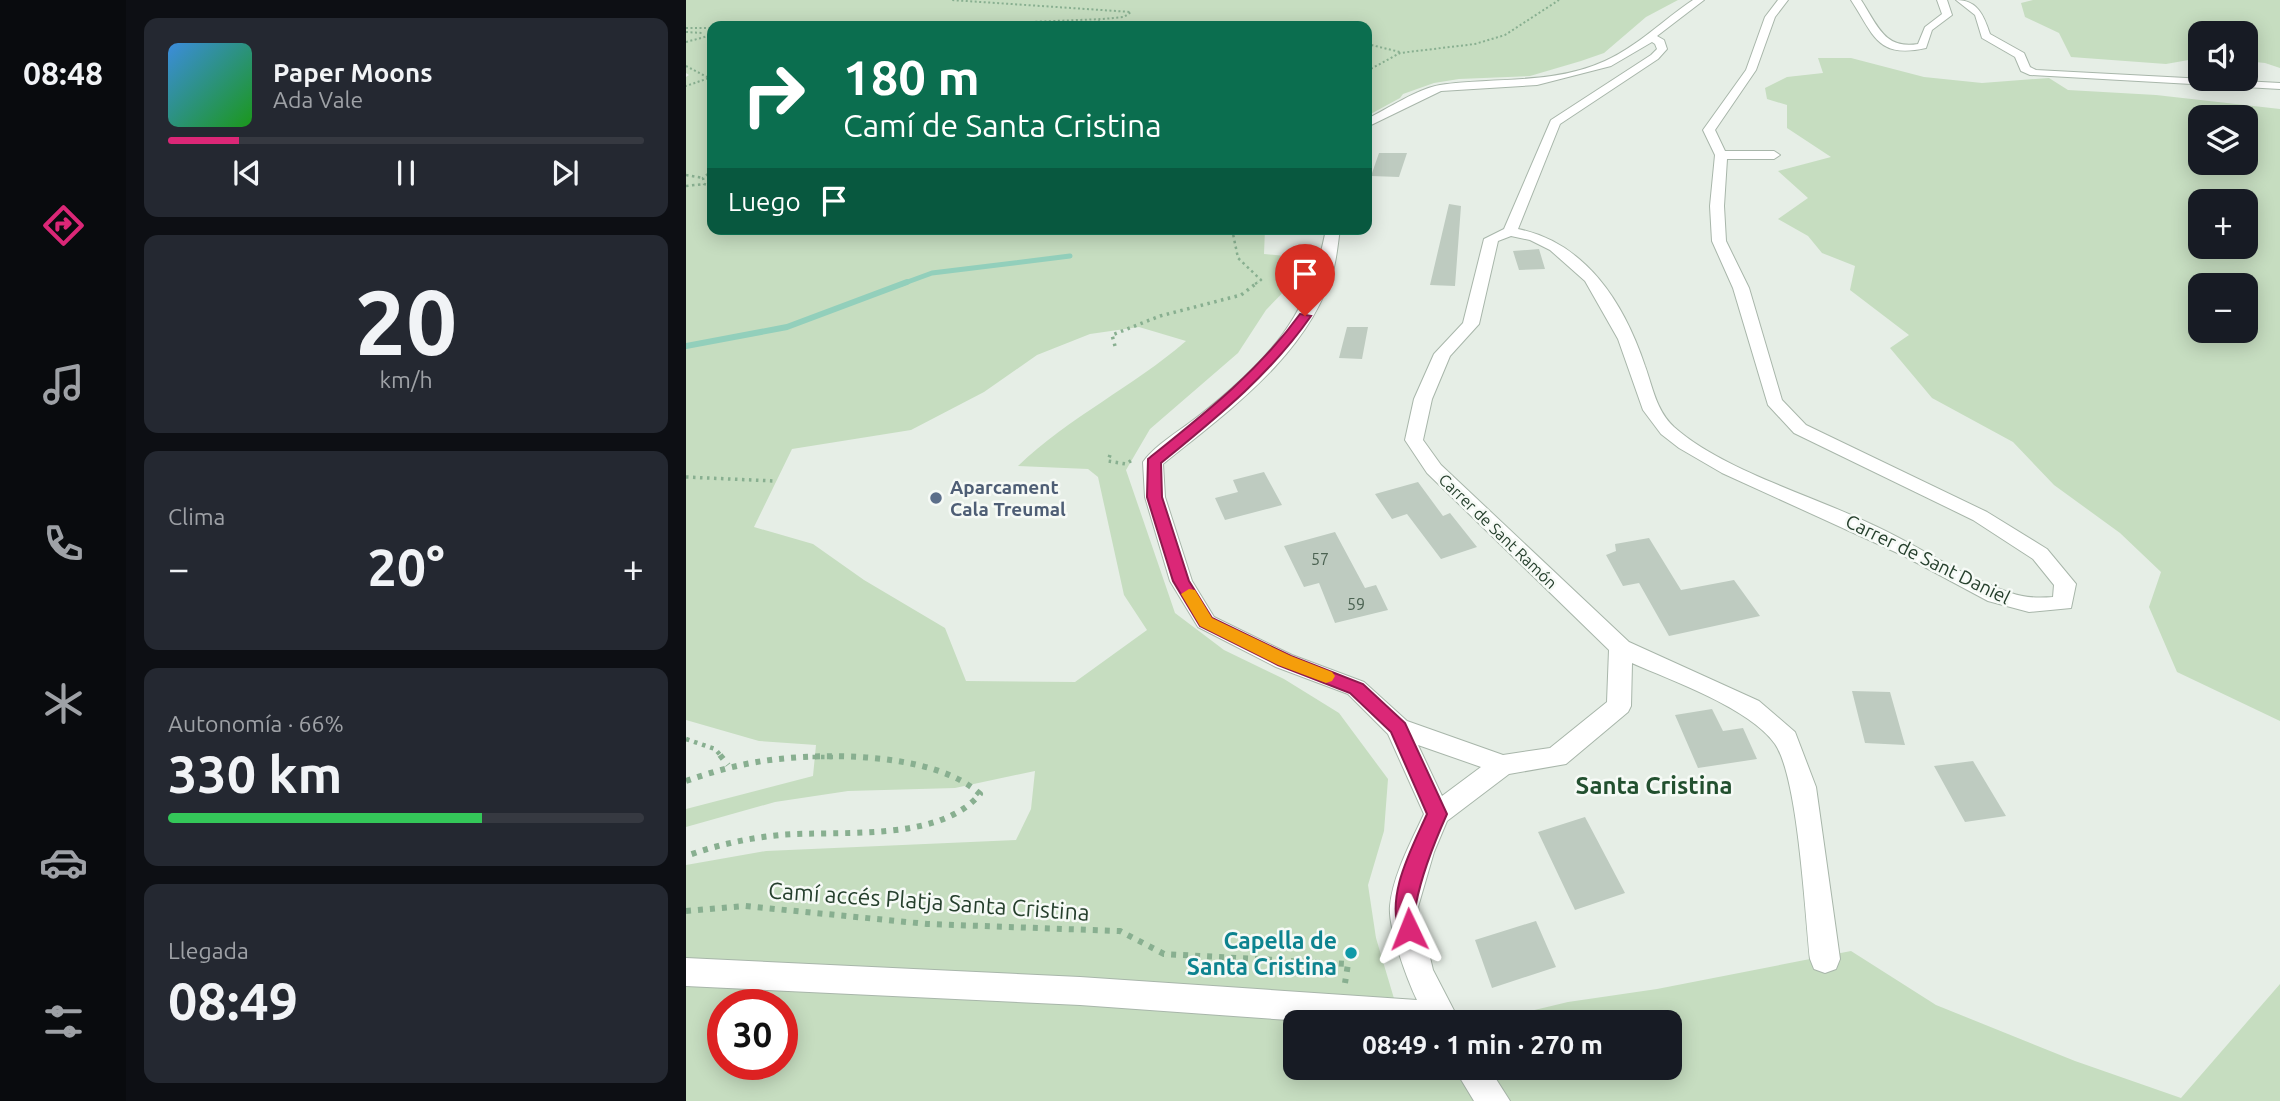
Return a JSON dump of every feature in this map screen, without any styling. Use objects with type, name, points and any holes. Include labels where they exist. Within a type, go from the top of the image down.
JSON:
[{"type":"street","points":[[1372,121],[1439,88],[1537,82],[1607,64],[1651,37],[1667,21],[1699,0]]},
{"type":"street","points":[[1774,155],[1721,155],[1709,130],[1751,70],[1770,17],[1783,0]]},
{"type":"street","points":[[1856,0],[1869,18],[1876,38],[1883,44],[1915,48],[1922,46],[1928,29],[1947,15],[1942,0]]},
{"type":"street","points":[[1961,0],[1979,14],[1985,36],[2020,55],[2025,69],[2034,73],[2280,86]]},
{"type":"street","name":"Carrer de Sant Ramón","points":[[1621,648],[1434,470],[1414,440],[1423,399],[1442,355],[1471,324],[1491,239],[1510,232],[1554,123],[1613,82],[1657,57],[1662,49],[1660,42],[1651,37]]},
{"type":"street","name":"Carrer de Sant Daniel","points":[[1510,232],[1528,233],[1544,240],[1569,254],[1590,276],[1620,320],[1655,416],[1685,443],[1725,467],[1829,512],[1940,565],[1995,596],[2033,607],[2063,603],[2065,584],[2040,554],[1980,516],[1800,429],[1774,401],[1741,288],[1720,241],[1717,206],[1721,155]]},
{"type":"street","points":[[1332,235],[1317,300],[1280,350],[1231,399],[1153,462],[1155,497],[1181,581],[1206,622],[1284,661],[1356,688],[1398,728],[1437,814]]},
{"type":"street","points":[[1398,728],[1503,765],[1557,757],[1619,706],[1621,648],[1750,706],[1786,739],[1803,787],[1825,959]]},
{"type":"street","points":[[1438,1010],[1419,972],[1405,907],[1420,852],[1437,814],[1503,765]]},
{"type":"street","points":[[686,972],[1080,991],[1350,1010]]},
{"type":"street","points":[[1479,1080],[1494,1101]]},
{"type":"path","points":[[951,0],[1132,12],[1124,17],[1103,19],[1031,21]]},
{"type":"path","points":[[1372,68],[1401,53],[1475,44],[1506,35],[1559,0]]},
{"type":"path","points":[[1099,21],[1103,19]]},
{"type":"path","points":[[811,21],[833,21]]},
{"type":"path","points":[[686,30],[707,28]]},
{"type":"path","points":[[686,30],[707,33]]},
{"type":"path","points":[[686,42],[707,36]]},
{"type":"path","points":[[1372,45],[1401,53]]},
{"type":"path","points":[[686,66],[707,77]]},
{"type":"path","points":[[686,86],[707,79]]},
{"type":"path","points":[[686,175],[707,178]]},
{"type":"path","points":[[686,186],[707,178]]},
{"type":"path","points":[[1115,346],[1112,335],[1160,316],[1241,295],[1261,280],[1238,258],[1233,235]]},
{"type":"path","points":[[1110,455],[1108,461],[1126,464],[1135,457]]},
{"type":"path","points":[[686,477],[774,481]]},
{"type":"path","points":[[686,739],[701,741],[715,749],[728,765]]},
{"type":"path","points":[[686,781],[728,765],[787,757],[838,755],[952,773],[970,782],[980,794],[966,812],[929,825],[778,835],[686,856]]},
{"type":"path","name":"Camí accés Platja Santa Cristina","points":[[686,911],[745,906],[927,924],[1120,930],[1164,954],[1348,964],[1340,1009]]},
{"type":"green space","points":[[686,0],[1678,0],[1646,17],[1604,53],[1530,76],[1459,79],[1434,83],[1403,94],[1372,113],[1372,21],[707,21],[707,235],[1265,235],[1264,254],[1307,258],[1296,279],[1266,310],[1238,353],[1150,429],[1126,470],[1175,613],[1224,650],[1284,679],[1339,713],[1388,779],[1384,831],[1368,885],[1376,938],[1397,1010],[1283,1010],[1283,1080],[1682,1080],[1682,1010],[1534,1010],[1851,951],[1936,1005],[2075,1061],[2181,1098],[2280,984],[2280,1101],[686,1101],[686,865],[766,851],[1016,840],[1031,809],[1035,771],[955,788],[848,791],[775,802],[686,827],[686,809],[813,776],[816,745],[759,741],[686,720],[686,77],[689,75],[686,73]],"holes":[[[1139,327],[1186,341],[1166,358],[1058,432],[1018,466],[1088,469],[1098,477],[1124,595],[1147,630],[1075,682],[966,681],[945,628],[864,580],[813,544],[754,527],[792,449],[911,430],[984,392],[1037,355],[1090,334]]]},
{"type":"green space","points":[[2033,0],[2280,0],[2280,68],[2258,62],[2258,21],[2188,21],[2188,60],[2166,64],[2071,57],[2059,33],[2025,17],[2021,3]]},
{"type":"green space","points":[[1818,58],[1851,58],[1924,77],[1982,83],[2049,78],[2068,90],[2156,95],[2245,105],[2188,105],[2188,175],[2258,175],[2258,107],[2280,109],[2280,721],[2177,672],[2149,607],[2161,572],[2120,533],[2054,485],[2013,442],[1932,398],[1890,348],[1909,335],[1850,290],[1855,266],[1822,253],[1808,236],[1778,219],[1808,198],[1778,171],[1831,157],[1787,128],[1787,105],[1767,99],[1765,88],[1787,77],[1823,73]]},
{"type":"building","points":[[1379,153],[1407,153],[1399,177],[1372,176]]},
{"type":"building","points":[[1449,204],[1461,206],[1455,286],[1430,285]]},
{"type":"building","points":[[1539,249],[1545,269],[1519,270],[1513,251]]},
{"type":"building","points":[[1347,327],[1368,327],[1362,359],[1339,358]]},
{"type":"building","points":[[1264,472],[1282,505],[1225,520],[1215,498],[1238,492],[1233,480]]},
{"type":"building","points":[[1418,482],[1443,516],[1450,513],[1477,547],[1441,559],[1407,514],[1392,519],[1375,494]]},
{"type":"building","points":[[1335,532],[1365,588],[1376,585],[1388,610],[1335,623],[1319,583],[1304,587],[1284,546]]},
{"type":"building","points":[[1649,538],[1681,590],[1734,580],[1760,616],[1669,636],[1639,583],[1623,586],[1606,555],[1616,551],[1615,544]]},
{"type":"building","points":[[1852,691],[1890,692],[1905,745],[1865,743]]},
{"type":"building","points":[[1712,709],[1723,731],[1743,728],[1757,759],[1698,768],[1675,715]]},
{"type":"building","points":[[1973,761],[2006,816],[1965,822],[1934,766]]},
{"type":"building","points":[[1585,817],[1625,893],[1575,910],[1538,832]]},
{"type":"building","points":[[1536,921],[1556,967],[1492,988],[1475,940]]},
{"type":"waterway","points":[[902,284],[932,273],[1070,256]]},
{"type":"waterway","points":[[686,346],[787,327],[907,282]]},
{"type":"slow traffic","points":[[1189,594],[1206,622],[1284,661],[1326,676]]},
{"type":"place","name":"Aparcament Cala Treumal","points":[[936,498]]},
{"type":"place","name":"Capella de Santa Cristina","points":[[1351,953]]},
{"type":"district","name":"Santa Cristina","points":[[1654,785]]},
{"type":"route","points":[[1305,316],[1280,350],[1231,399],[1153,462],[1155,497],[1181,581],[1206,622],[1284,661],[1356,688],[1398,728],[1437,814],[1420,852],[1405,907],[1409,929]]}]
